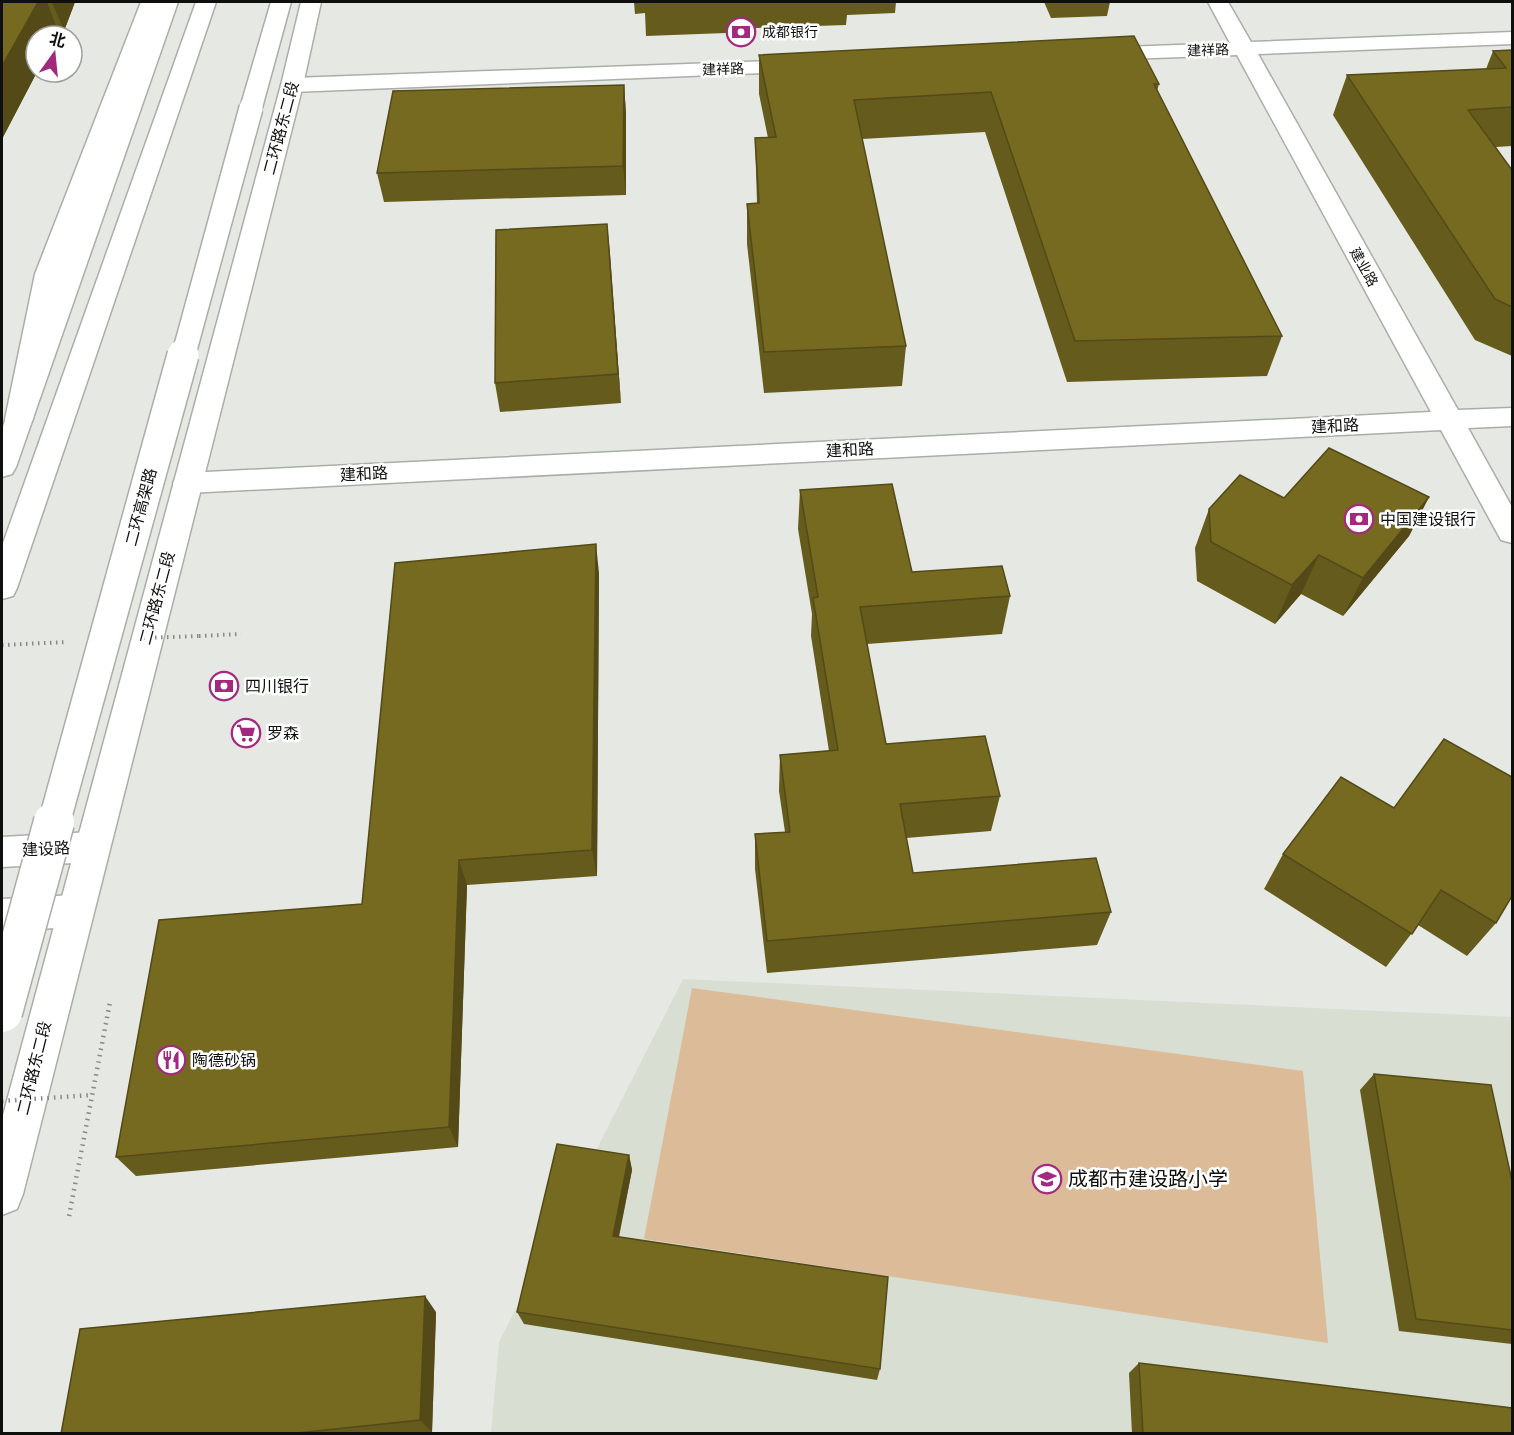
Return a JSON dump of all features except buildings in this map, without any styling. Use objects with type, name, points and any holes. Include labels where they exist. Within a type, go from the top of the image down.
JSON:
[{"type":"main road","points":[[19,419],[48,274],[151,2]]},
{"type":"main road","points":[[2,467],[168,2]]},
{"type":"main road","points":[[2,588],[206,2]]},
{"type":"main road","name":"二环高架路","points":[[2,1012],[281,2]]},
{"type":"main road","name":"二环路东二段","points":[[2,1194],[74,911],[292,85],[311,2]]},
{"type":"main road","name":"建业路","points":[[1218,2],[1242,49],[1512,532]]},
{"type":"main road","name":"建祥路","points":[[1076,55],[1512,38]]},
{"type":"main road","name":"建祥路","points":[[292,85],[826,65]]},
{"type":"main road","name":"建和路","points":[[187,483],[1512,417]]},
{"type":"main road","name":"建设路","points":[[2,852],[91,847]]},
{"type":"main road","points":[[2,915],[74,911]]},
{"type":"path","points":[[199,636],[241,634]]},
{"type":"path","points":[[69,1216],[110,1002]]},
{"type":"path","points":[[2,1101],[92,1095]]},
{"type":"shaded area","name":"成都市建设路小学","points":[[683,979],[1512,1017],[1512,1433],[491,1434],[499,1342]]},
{"type":"shaded area","points":[[692,988],[1303,1071],[1328,1343],[644,1239]]},
{"type":"place","name":"成都银行","points":[[741,32]]},
{"type":"place","name":"中国建设银行","points":[[1359,519]]},
{"type":"place","name":"四川银行","points":[[224,686]]},
{"type":"place","name":"罗森","points":[[246,733]]},
{"type":"place","name":"陶德砂锅","points":[[171,1060]]},
{"type":"place","name":"成都市建设路小学","points":[[1047,1179]]}]
